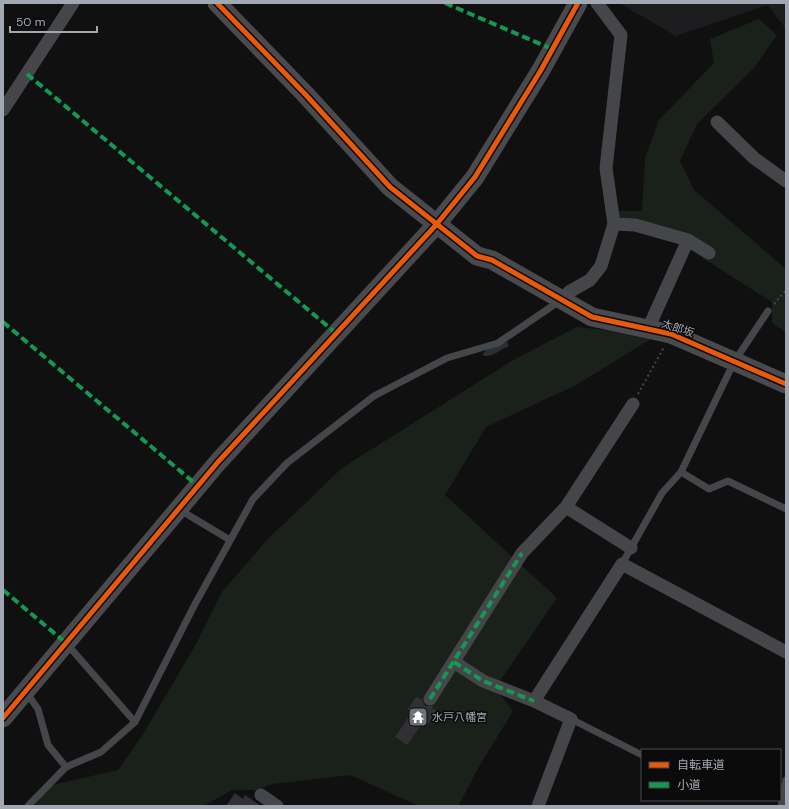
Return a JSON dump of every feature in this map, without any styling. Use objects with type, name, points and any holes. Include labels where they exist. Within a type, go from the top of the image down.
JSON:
[{"type":"street","points":[[3,110],[73,3]]},
{"type":"street","name":"太郎坂","points":[[217,3],[305,94],[390,187],[477,256],[492,260],[592,317],[671,334],[786,384]]},
{"type":"street","points":[[3,718],[178,509],[436,225],[475,177],[541,70],[578,3]]},
{"type":"street","points":[[561,300],[569,292],[590,280],[601,266],[614,224],[606,168],[621,35],[597,3]]},
{"type":"street","points":[[717,122],[754,158],[786,181]]},
{"type":"street","points":[[614,224],[635,225],[688,240],[709,254]]},
{"type":"street","points":[[648,329],[688,240]]},
{"type":"street","points":[[430,699],[522,553],[566,507],[633,404]]},
{"type":"street","points":[[566,507],[631,548]]},
{"type":"street","points":[[534,701],[622,564],[786,652]]},
{"type":"street","points":[[454,662],[483,681],[534,701],[571,719],[538,806]]},
{"type":"street","points":[[261,795],[277,806]]},
{"type":"lane","points":[[28,806],[66,767],[101,752],[118,739],[135,722],[253,499],[287,463],[374,396],[447,358],[498,343],[561,300]]},
{"type":"lane","points":[[622,564],[662,493],[681,472],[734,362],[768,311]]},
{"type":"lane","points":[[681,472],[709,489],[728,481],[786,509]]},
{"type":"lane","points":[[178,509],[230,540]]},
{"type":"lane","points":[[66,643],[135,722]]},
{"type":"lane","points":[[25,691],[38,709],[48,745],[66,767]]},
{"type":"lane","points":[[571,719],[641,754]]},
{"type":"lane","points":[[781,806],[782,787],[786,780]]},
{"type":"path","points":[[768,311],[786,290]]},
{"type":"path","points":[[633,404],[671,334]]},
{"type":"shaded area","points":[[619,3],[786,3],[786,29],[768,5],[676,36]]},
{"type":"shaded area","points":[[759,19],[777,35],[754,68],[697,124],[680,161],[694,190],[786,269],[786,332],[772,323],[772,302],[652,226],[615,223],[615,211],[642,211],[645,158],[659,120],[714,63],[710,39]]},
{"type":"shaded area","points":[[577,327],[656,336],[576,385],[486,427],[445,495],[557,598],[495,688],[513,711],[480,765],[458,806],[419,806],[350,775],[272,784],[256,790],[232,790],[205,805],[35,806],[48,786],[118,770],[142,736],[196,644],[222,592],[268,539],[342,468],[513,360]]},
{"type":"shaded area","points":[[507,341],[509,346],[493,355],[482,355],[487,349]]},
{"type":"building","points":[[416,697],[422,700],[425,706],[433,706],[432,708],[437,711],[428,724],[424,721],[407,745],[395,737],[412,712],[407,710]]},
{"type":"building","points":[[235,793],[243,799],[245,795],[261,806],[226,806]]},
{"type":"marked path","points":[[445,3],[552,49]]},
{"type":"marked path","points":[[27,74],[337,334]]},
{"type":"marked path","points":[[3,322],[198,486]]},
{"type":"marked path","points":[[430,699],[522,553]]},
{"type":"marked path","points":[[3,590],[66,643]]},
{"type":"marked path","points":[[454,662],[483,681],[534,701]]},
{"type":"cycle path","points":[[217,3],[305,94],[390,187],[477,256],[492,260],[592,317],[671,334],[786,384]]},
{"type":"cycle path","points":[[3,718],[218,462],[436,225],[475,177],[541,70],[578,3]]},
{"type":"place","name":"水戸八幡宮","points":[[418,717]]}]
